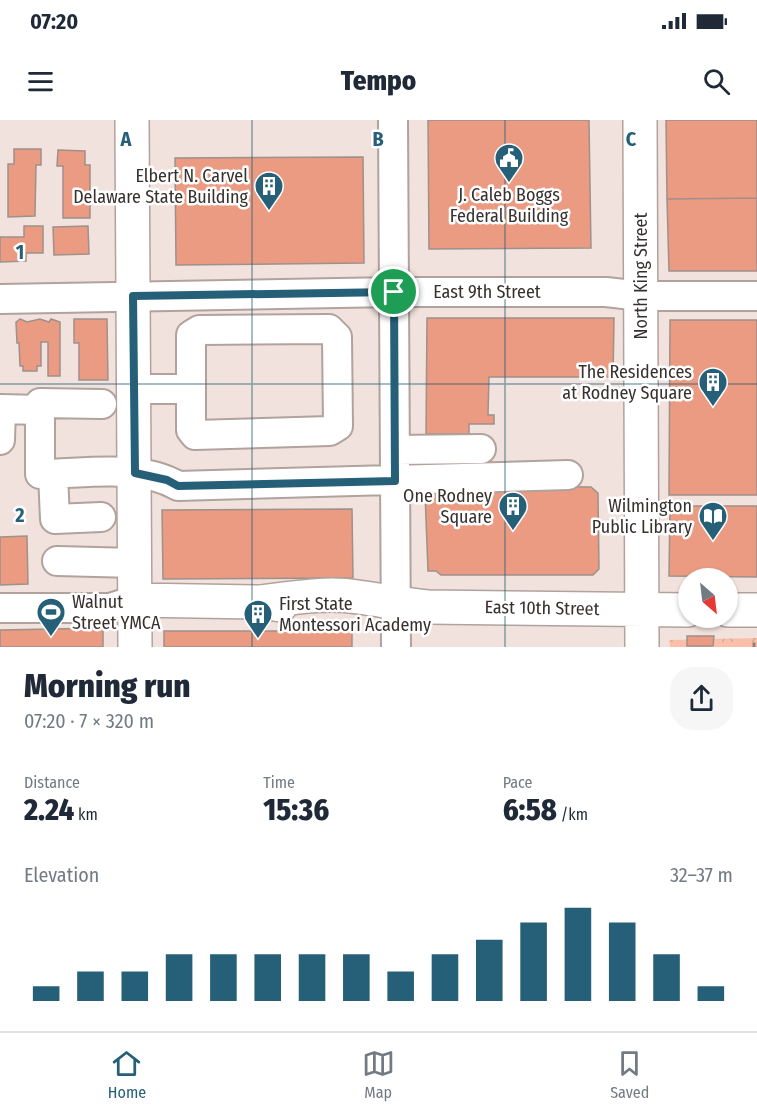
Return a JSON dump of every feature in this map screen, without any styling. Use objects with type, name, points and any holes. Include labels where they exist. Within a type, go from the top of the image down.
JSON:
[{"type":"main road","points":[[132,120],[135,647]]},
{"type":"main road","name":"North King Street","points":[[640,120],[642,647]]},
{"type":"main road","name":"East 10th Street","points":[[135,600],[260,602],[360,612],[395,605],[678,610]]},
{"type":"main road","points":[[738,615],[755,624]]},
{"type":"street","points":[[393,120],[396,647]]},
{"type":"street","name":"East 9th Street","points":[[0,298],[394,292],[606,292],[641,296],[757,296]]},
{"type":"street","points":[[329,329],[337,337],[338,426],[330,431],[195,435],[191,430],[191,382],[190,335],[199,330],[329,329]]},
{"type":"street","points":[[134,383],[191,382]]},
{"type":"street","points":[[102,404],[40,403],[40,474],[135,473],[167,480],[178,486],[568,475]]},
{"type":"street","points":[[0,440],[1,409],[40,410]]},
{"type":"street","points":[[395,450],[481,449]]},
{"type":"street","points":[[53,474],[55,519],[102,517]]},
{"type":"street","points":[[57,561],[135,563]]},
{"type":"street","name":"East 10th Street","points":[[0,608],[110,608],[135,600]]},
{"type":"path","points":[[754,647],[755,624]]},
{"type":"green space","points":[[757,638],[757,647],[670,647],[669,640]]},
{"type":"building","name":"J. Caleb Boggs Federal Building","points":[[428,120],[589,120],[591,248],[429,249]]},
{"type":"building","points":[[666,120],[757,120],[757,198],[667,199]]},
{"type":"building","points":[[14,149],[41,149],[41,165],[36,165],[35,216],[8,217],[8,164],[14,164]]},
{"type":"building","points":[[58,150],[85,151],[85,165],[90,165],[90,218],[63,218],[63,166],[57,166]]},
{"type":"building","name":"Elbert N. Carvel Delaware State Building","points":[[363,157],[364,263],[176,265],[175,158]]},
{"type":"building","points":[[757,198],[757,271],[669,271],[667,199]]},
{"type":"building","points":[[24,226],[43,226],[43,253],[26,253],[26,261],[0,262],[0,237],[24,237]]},
{"type":"building","points":[[88,226],[89,254],[54,255],[53,227]]},
{"type":"building","points":[[427,318],[614,318],[613,377],[489,377],[488,415],[494,415],[494,424],[469,424],[469,434],[426,434]]},
{"type":"building","points":[[20,319],[27,322],[40,319],[49,322],[51,319],[60,322],[60,376],[48,376],[48,342],[41,342],[41,366],[37,366],[37,371],[23,371],[23,366],[20,366],[19,343],[17,343],[16,322]]},
{"type":"building","points":[[74,319],[107,319],[108,380],[79,380],[79,343],[74,343]]},
{"type":"building","name":"The Residences at Rodney Square","points":[[670,320],[757,320],[757,495],[669,495]]},
{"type":"building","name":"One Rodney Square","points":[[441,486],[591,487],[598,493],[599,569],[593,575],[441,575],[436,571],[428,571],[425,493],[434,493]]},
{"type":"building","name":"Wilmington Public Library","points":[[670,506],[757,506],[757,577],[738,577],[738,568],[678,568],[678,576],[669,576]]},
{"type":"building","points":[[352,509],[353,578],[163,579],[162,510]]},
{"type":"building","points":[[27,536],[28,584],[0,585],[0,537]]},
{"type":"building","name":"Walnut Street YMCA","points":[[103,628],[103,647],[0,647],[0,630]]},
{"type":"building","name":"First State Montessori Academy","points":[[164,631],[352,631],[352,647],[164,647]]},
{"type":"building","points":[[687,636],[714,636],[713,646],[687,646]]},
{"type":"place","name":"J. Caleb Boggs Federal Building","points":[[509,184]]},
{"type":"place","name":"Elbert N. Carvel Delaware State Building","points":[[269,212]]},
{"type":"place","name":"The Residences at Rodney Square","points":[[713,408]]},
{"type":"place","name":"One Rodney Square","points":[[513,532]]},
{"type":"place","name":"Wilmington Public Library","points":[[713,542]]},
{"type":"place","name":"Walnut Street YMCA","points":[[51,638]]},
{"type":"place","name":"First State Montessori Academy","points":[[258,640]]},
{"type":"route","points":[[394,292],[395,481],[178,486],[167,480],[135,473],[133,296],[394,292]]}]
